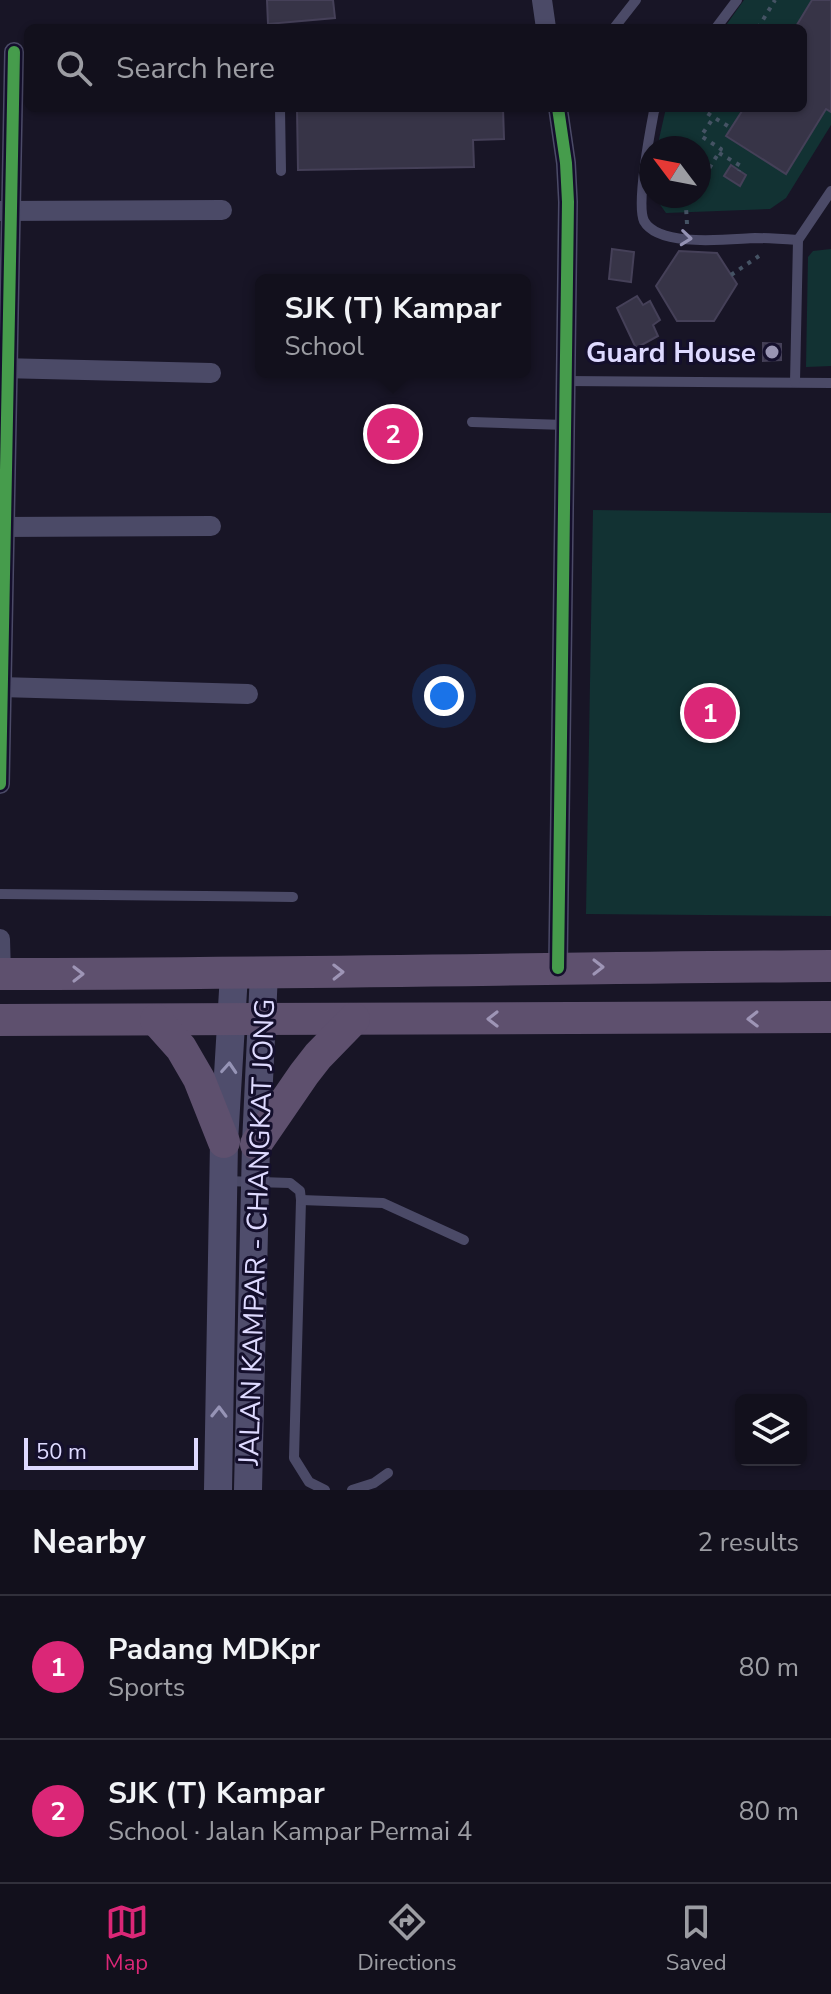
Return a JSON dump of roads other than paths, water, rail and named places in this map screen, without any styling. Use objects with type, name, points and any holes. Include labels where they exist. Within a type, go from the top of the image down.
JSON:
[{"type":"highway","points":[[0,974],[831,966]]},
{"type":"highway","points":[[0,1020],[831,1017]]},
{"type":"highway","points":[[256,1144],[318,1056],[354,1019]]},
{"type":"highway","points":[[156,1020],[181,1048],[199,1079],[224,1142]]},
{"type":"main road","name":"JALAN KAMPAR - CHANGKAT JONG","points":[[248,1490],[256,1144],[247,1020],[249,973]]},
{"type":"main road","name":"JALAN KAMPAR - CHANGKAT JONG","points":[[218,1490],[224,1142],[247,1020]]},
{"type":"street","points":[[542,0],[545,24]]},
{"type":"street","points":[[0,784],[5,212],[14,52]]},
{"type":"street","points":[[558,968],[568,202],[559,112]]},
{"type":"street","points":[[5,212],[222,210]]},
{"type":"street","points":[[4,368],[211,373]]},
{"type":"street","points":[[2,527],[211,526]]},
{"type":"street","points":[[0,687],[248,694]]},
{"type":"street","points":[[0,939],[0,974]]},
{"type":"lane","points":[[617,24],[636,0]]},
{"type":"lane","points":[[719,24],[737,0]]},
{"type":"lane","points":[[280,112],[281,171]]},
{"type":"lane","points":[[652,112],[641,207],[644,220],[653,231],[689,240],[798,240]]},
{"type":"lane","points":[[795,382],[798,240],[831,191]]},
{"type":"lane","points":[[566,381],[831,383]]},
{"type":"lane","points":[[472,422],[566,425]]},
{"type":"lane","points":[[0,894],[293,897]]},
{"type":"lane","points":[[224,1181],[290,1183],[300,1191],[294,1458],[309,1482],[325,1490]]},
{"type":"lane","points":[[301,1200],[383,1203],[464,1240]]},
{"type":"lane","points":[[352,1490],[374,1483],[388,1473]]},
{"type":"place","name":"Guard House","points":[[772,352]]},
{"type":"place","name":"SJK (T) Kampar","points":[[393,434]]},
{"type":"place","name":"Padang MDKpr","points":[[710,713]]}]
